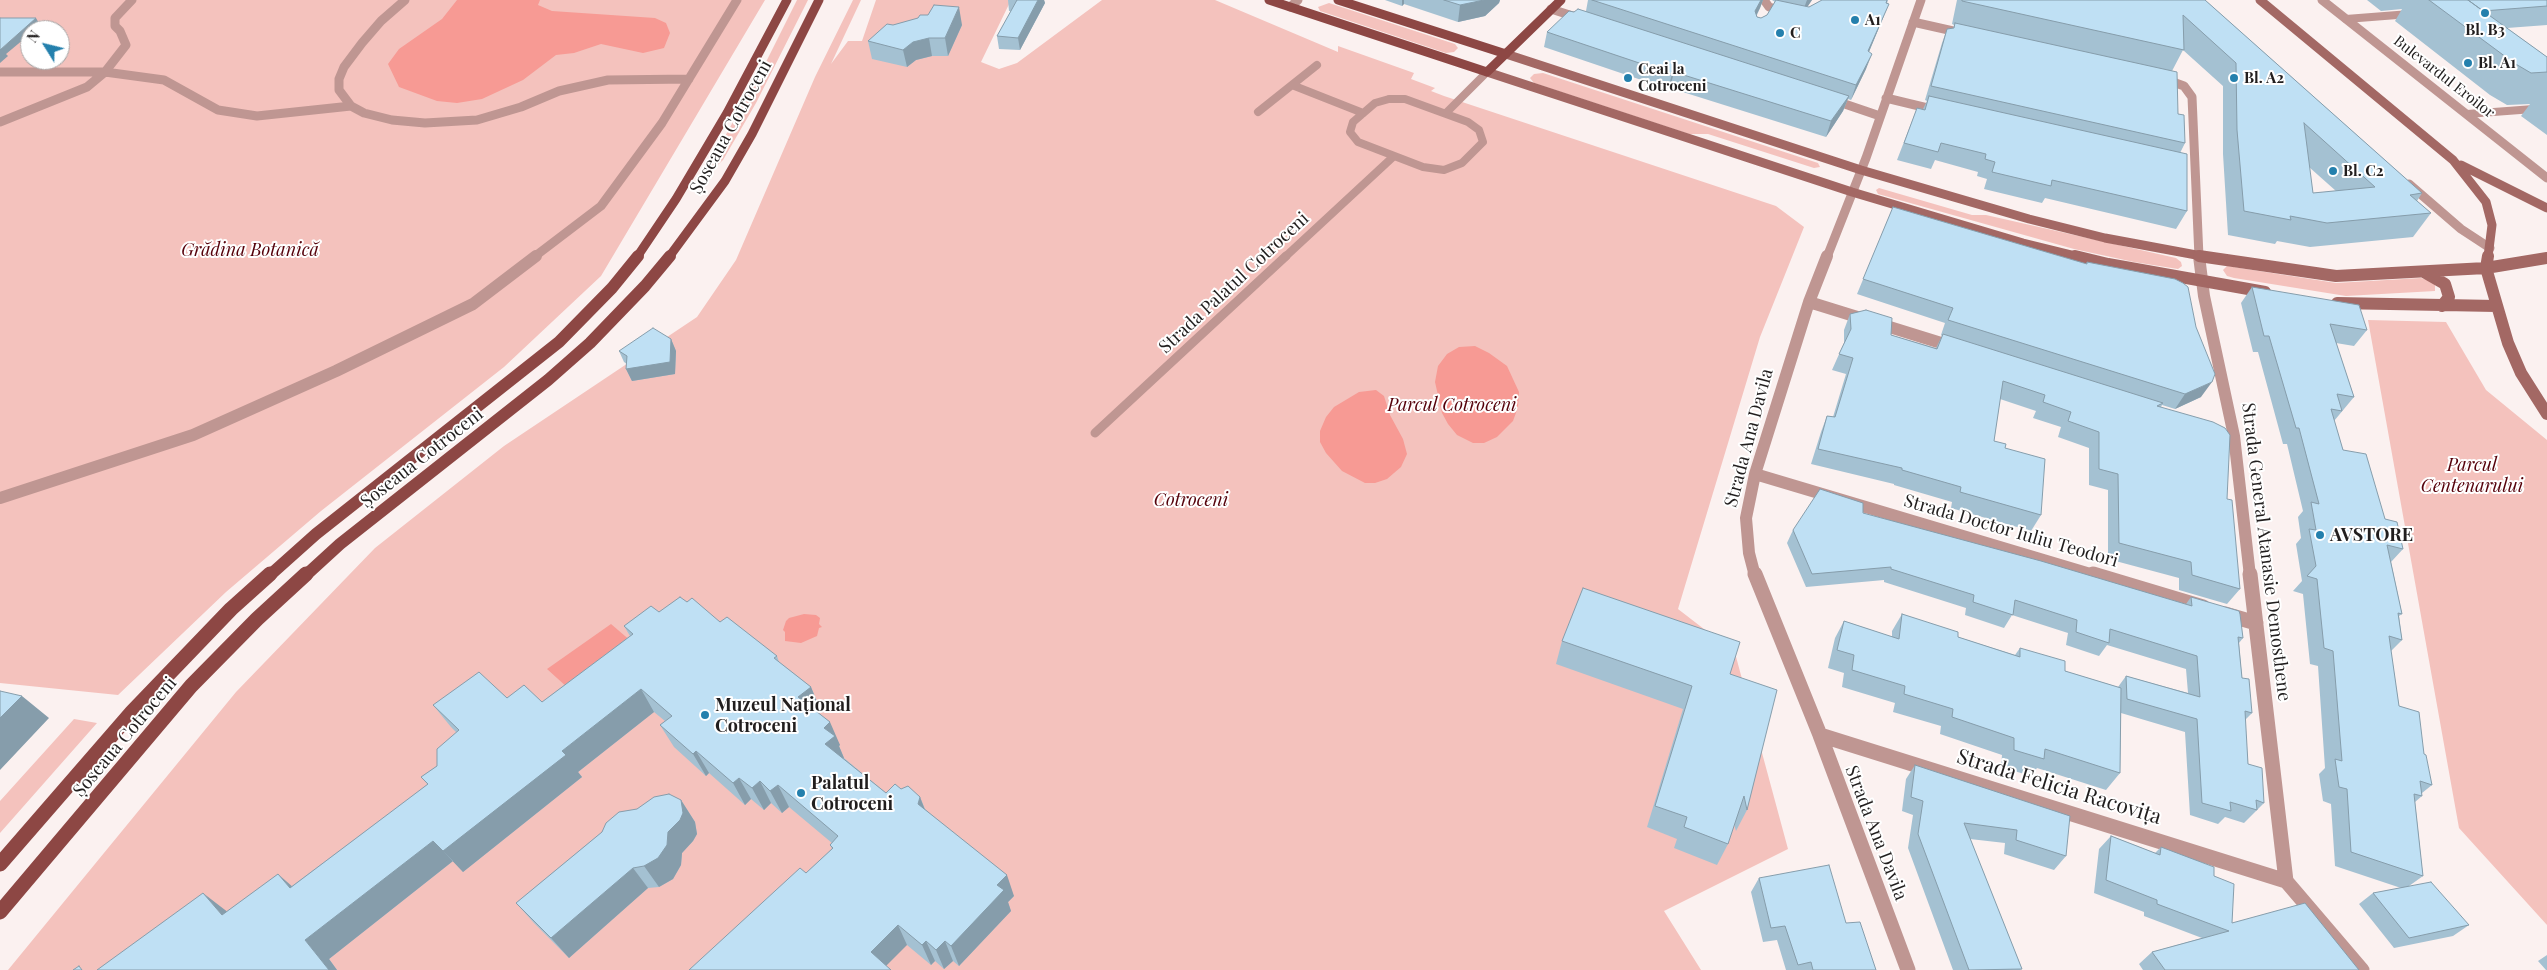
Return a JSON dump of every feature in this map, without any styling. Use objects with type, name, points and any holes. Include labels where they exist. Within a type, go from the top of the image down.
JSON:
[{"type":"main road","name":"Șoseaua Cotroceni","points":[[0,864],[132,712],[231,608],[316,534],[526,370],[559,342],[612,288],[644,248],[676,199],[728,113],[787,0]]},
{"type":"main road","name":"Șoseaua Cotroceni","points":[[0,912],[192,686],[257,619],[340,544],[506,416],[590,344],[645,286],[686,236],[752,134],[819,0]]},
{"type":"main road","points":[[1269,0],[1852,192],[2066,254],[2202,282],[2277,294]]},
{"type":"main road","points":[[1338,0],[1861,170],[2069,230],[2199,256],[2336,276],[2486,268],[2547,258]]},
{"type":"main road","points":[[1487,72],[1561,0]]},
{"type":"main road","points":[[2260,0],[2453,160],[2473,183],[2490,212],[2490,248],[2486,268],[2496,306],[2508,343],[2521,373],[2547,414]]},
{"type":"main road","points":[[2453,160],[2547,208]]},
{"type":"main road","points":[[2424,272],[2444,284],[2449,297],[2442,306]]},
{"type":"main road","points":[[2324,301],[2366,305],[2496,306]]},
{"type":"street","points":[[0,122],[52,103],[87,87],[105,72],[126,45],[120,31],[115,26],[115,18],[132,0]]},
{"type":"street","points":[[405,0],[381,21],[344,67],[339,80],[339,90],[351,106],[364,113],[392,120],[425,123],[477,120],[521,107],[559,91],[608,80],[689,79]]},
{"type":"street","points":[[0,498],[193,435],[336,371],[473,304],[601,206],[662,123],[737,0]]},
{"type":"street","points":[[1290,7],[1298,0]]},
{"type":"street","name":"Strada Ana Davila","points":[[1908,970],[1820,734],[1756,576],[1749,552],[1746,518],[1755,474],[1809,302],[1861,170],[1921,0]]},
{"type":"street","name":"Bulevardul Eroilor","points":[[2322,0],[2547,178]]},
{"type":"street","points":[[1766,7],[1794,14]]},
{"type":"street","points":[[1551,10],[1589,22]]},
{"type":"street","points":[[1913,22],[1970,35]]},
{"type":"street","points":[[0,72],[105,72],[164,80],[218,110],[257,116],[351,106]]},
{"type":"street","name":"Strada General Atanasie Demosthene","points":[[2153,76],[2184,86],[2192,97],[2191,168],[2202,282],[2234,436],[2286,881]]},
{"type":"street","points":[[1823,97],[1880,116]]},
{"type":"street","points":[[1886,98],[1954,114]]},
{"type":"street","points":[[2402,178],[2461,229],[2490,248]]},
{"type":"street","points":[[1809,302],[1968,352]]},
{"type":"street","points":[[2219,431],[2234,436]]},
{"type":"street","name":"Strada Doctor Iuliu Teodori","points":[[1755,474],[2256,622]]},
{"type":"street","name":"Strada Felicia Racovița","points":[[1820,734],[2286,881]]},
{"type":"street","points":[[2286,881],[2362,970]]},
{"type":"lane","points":[[2346,19],[2421,13]]},
{"type":"lane","points":[[1258,112],[1317,65]]},
{"type":"lane","points":[[1446,113],[1487,72]]},
{"type":"lane","points":[[1292,85],[1363,113]]},
{"type":"lane","points":[[1389,99],[1405,99],[1446,113],[1468,122],[1480,130],[1483,142],[1462,163],[1444,170],[1423,167],[1358,142],[1350,132],[1353,122],[1374,103],[1389,99]]},
{"type":"lane","points":[[2467,114],[2547,108]]},
{"type":"lane","name":"Strada Palatul Cotroceni","points":[[1095,433],[1394,156]]},
{"type":"green space","name":"Grădina Botanică","points":[[0,0],[765,0],[601,276],[504,367],[321,511],[226,592],[118,695],[0,683]]},
{"type":"green space","points":[[797,0],[808,0],[756,103],[723,160],[708,174],[706,171],[767,60]]},
{"type":"green space","name":"Cotroceni","points":[[853,0],[861,0],[831,64],[848,41],[862,41],[876,0],[1011,0],[981,62],[999,69],[1017,63],[1102,0],[1215,0],[1338,52],[1338,46],[1414,73],[1411,79],[1435,88],[1431,91],[1444,96],[1776,206],[1804,227],[1760,337],[1678,609],[1735,653],[1788,849],[1664,911],[1701,970],[8,970],[236,692],[375,548],[504,446],[697,317],[736,260],[815,77]]},
{"type":"green space","points":[[1329,3],[1455,44],[1458,48],[1454,52],[1446,53],[1320,11],[1318,7]]},
{"type":"green space","points":[[1543,73],[1818,163],[1820,167],[1814,168],[1708,134],[1689,134],[1534,83],[1530,78],[1534,74]]},
{"type":"green space","points":[[1879,188],[1972,215],[1986,215],[2176,258],[2181,262],[2182,266],[2178,269],[2074,249],[1878,194],[1876,190]]},
{"type":"green space","points":[[2227,266],[2336,283],[2421,278],[2431,281],[2435,285],[2435,291],[2346,296],[2234,278],[2227,276],[2223,270]]},
{"type":"green space","name":"Parcul Centenarului","points":[[2368,320],[2446,322],[2486,390],[2547,440],[2547,925],[2459,828]]},
{"type":"green space","points":[[74,719],[97,723],[0,833],[0,801]]},
{"type":"shaded area","points":[[457,0],[540,0],[538,5],[552,11],[655,18],[666,23],[670,33],[664,48],[643,53],[601,44],[574,53],[556,55],[523,80],[482,99],[457,103],[437,101],[399,87],[388,64],[399,49],[442,19]]},
{"type":"shaded area","points":[[1475,346],[1507,366],[1519,392],[1518,407],[1513,421],[1497,437],[1484,443],[1473,443],[1457,435],[1448,424],[1442,413],[1435,382],[1438,366],[1447,354],[1459,347]]},
{"type":"shaded area","points":[[1376,390],[1384,396],[1390,415],[1403,439],[1407,454],[1401,467],[1387,479],[1375,483],[1365,483],[1342,471],[1326,453],[1320,442],[1320,431],[1326,417],[1334,407],[1359,392]]},
{"type":"shaded area","points":[[804,614],[816,615],[820,618],[819,624],[822,627],[819,628],[817,636],[801,643],[785,641],[785,632],[783,630],[786,621],[789,618]]},
{"type":"shaded area","points":[[611,624],[632,642],[568,688],[547,669]]},
{"type":"building","points":[[1017,0],[1038,0],[1018,38],[997,36]]},
{"type":"building","points":[[1444,0],[1484,0],[1460,5]]},
{"type":"building","points":[[1592,0],[1761,0],[1755,11],[1757,17],[1761,18],[1767,15],[1776,0],[1809,7],[1822,0],[1887,0],[1886,3],[1889,4],[1868,51],[1872,54],[1856,85]]},
{"type":"building","points":[[2205,0],[2422,193],[2410,195],[2431,213],[2327,223],[2290,216],[2291,220],[2244,211],[2237,130],[2236,63],[2183,15],[2184,50],[1962,1]],"holes":[[[2304,123],[2375,187],[2313,193]]]},
{"type":"building","points":[[2429,0],[2468,0],[2547,57],[2547,72],[2531,73],[2514,63]]},
{"type":"building","points":[[2468,0],[2547,0],[2547,6],[2483,11]]},
{"type":"building","points":[[934,5],[959,7],[945,38],[929,38],[913,42],[903,50],[868,41],[887,24],[893,25],[918,18],[920,15],[928,15]]},
{"type":"building","points":[[1578,9],[1849,96],[1831,121],[1674,72],[1672,74],[1547,32],[1569,11],[1574,12]]},
{"type":"building","points":[[0,18],[36,18],[34,20],[20,20],[20,32],[0,50]]},
{"type":"building","points":[[1955,23],[2177,72],[2178,114],[2184,115],[2185,143],[1931,86],[1947,29],[1954,28]]},
{"type":"building","points":[[1929,96],[2187,154],[2187,211],[2052,180],[2051,186],[1992,172],[1995,162],[1985,159],[1986,154],[1941,143],[1938,152],[1904,143],[1917,108],[1925,110]]},
{"type":"building","points":[[1893,207],[2087,264],[2087,262],[2175,279],[2183,283],[2188,287],[2196,327],[2215,374],[2212,382],[2185,394],[1948,320],[1953,308],[1863,279]]},
{"type":"building","points":[[2252,287],[2359,305],[2367,330],[2330,324],[2354,397],[2337,394],[2342,411],[2331,409],[2343,450],[2366,454],[2385,519],[2397,522],[2403,549],[2387,545],[2402,614],[2398,613],[2402,640],[2389,636],[2399,706],[2419,712],[2424,754],[2426,755],[2432,785],[2420,781],[2422,796],[2414,794],[2423,876],[2351,852],[2347,789],[2339,787],[2335,759],[2342,761],[2333,651],[2324,648],[2317,579],[2307,576],[2316,566],[2309,529],[2316,530],[2311,502],[2319,504],[2299,428],[2296,428],[2269,336],[2264,336]]},
{"type":"building","points":[[1866,310],[1892,318],[1891,335],[1937,349],[1943,334],[2163,403],[2157,406],[2213,422],[2225,428],[2230,435],[2227,499],[2232,500],[2240,589],[2192,575],[2191,562],[2119,543],[2118,474],[2099,469],[2099,432],[2068,421],[2071,412],[2043,402],[2045,395],[2003,381],[1994,441],[2006,444],[2005,448],[2045,459],[2041,515],[1960,492],[1961,487],[1902,470],[1902,468],[1818,449],[1827,416],[1835,417],[1853,358],[1839,354],[1851,329],[1850,314]]},
{"type":"building","points":[[653,328],[671,339],[670,362],[626,369],[627,356],[619,351]]},
{"type":"building","points":[[1820,489],[1863,503],[1863,513],[2041,561],[2192,606],[2191,597],[2239,611],[2243,638],[2238,637],[2242,678],[2249,679],[2252,713],[2245,711],[2248,764],[2262,768],[2264,803],[2256,800],[2257,810],[2230,802],[2231,811],[2202,803],[2197,719],[2127,699],[2126,676],[2200,697],[2197,656],[2110,629],[2109,643],[2076,632],[2077,620],[2015,600],[2013,615],[1973,602],[1974,595],[1891,569],[1891,567],[1812,574],[1793,530]]},
{"type":"building","points":[[1583,588],[1740,642],[1730,674],[1777,690],[1747,810],[1744,796],[1728,844],[1684,827],[1687,817],[1655,806],[1692,686],[1562,641]]},
{"type":"building","name":"Palatul Cotroceni","points":[[680,597],[687,602],[692,598],[720,622],[727,617],[777,656],[774,658],[811,687],[798,697],[830,722],[824,728],[835,736],[825,744],[886,793],[895,784],[901,789],[908,786],[920,797],[918,804],[1007,875],[997,885],[1004,890],[951,946],[945,941],[936,950],[926,941],[922,945],[898,925],[871,952],[891,970],[689,970],[800,868],[806,873],[833,848],[830,845],[838,836],[778,785],[770,791],[760,781],[752,788],[739,778],[733,783],[696,751],[693,754],[660,725],[672,716],[641,689],[562,751],[566,755],[443,851],[433,841],[305,940],[329,970],[97,970],[203,893],[222,915],[278,874],[290,888],[428,784],[421,777],[437,766],[437,749],[459,730],[433,705],[479,672],[507,698],[524,685],[542,702],[633,634],[624,626],[651,606],[659,612]]},
{"type":"building","points":[[1902,614],[1958,632],[1958,637],[2020,657],[2020,648],[2065,661],[2065,671],[2121,688],[2120,773],[2045,749],[2044,759],[2014,750],[2014,738],[1952,717],[1953,709],[1904,694],[1905,686],[1852,670],[1854,655],[1837,650],[1844,621],[1899,639]]},
{"type":"building","points":[[0,691],[22,696],[0,718]]},
{"type":"building","points":[[1915,765],[2070,816],[2066,856],[2016,840],[2017,830],[1964,823],[2022,969],[1969,970],[1918,834],[1923,801],[1911,797]]},
{"type":"building","points":[[669,794],[681,800],[683,813],[680,820],[668,832],[667,845],[658,858],[644,866],[633,868],[551,938],[516,903],[602,832],[606,823],[619,812],[637,809],[654,797]]},
{"type":"building","points":[[2111,836],[2160,855],[2161,847],[2214,867],[2214,876],[2234,884],[2232,923],[2305,903],[2359,970],[2165,970],[2152,952],[2229,931],[2157,904],[2157,900],[2106,880]]},
{"type":"building","points":[[1829,865],[1846,923],[1860,922],[1876,970],[1813,970],[1811,962],[1798,965],[1785,926],[1771,928],[1759,878]]},
{"type":"building","points":[[2431,882],[2469,925],[2409,938],[2373,893]]},
{"type":"building","points":[[79,966],[82,970],[73,970]]},
{"type":"place","name":"Bl. B3","points":[[2485,13]]},
{"type":"place","name":"A1","points":[[1855,20]]},
{"type":"place","name":"C","points":[[1780,33]]},
{"type":"place","name":"Bl. A1","points":[[2468,63]]},
{"type":"place","name":"Ceai la Cotroceni","points":[[1628,78]]},
{"type":"place","name":"Bl. A2","points":[[2234,78]]},
{"type":"place","name":"Bl. C2","points":[[2333,171]]},
{"type":"place","name":"AVSTORE","points":[[2320,535]]},
{"type":"place","name":"Muzeul Național Cotroceni","points":[[705,715]]},
{"type":"place","name":"Palatul Cotroceni","points":[[801,793]]},
{"type":"park label","name":"Parcul Cotroceni","points":[[1452,405]]}]
